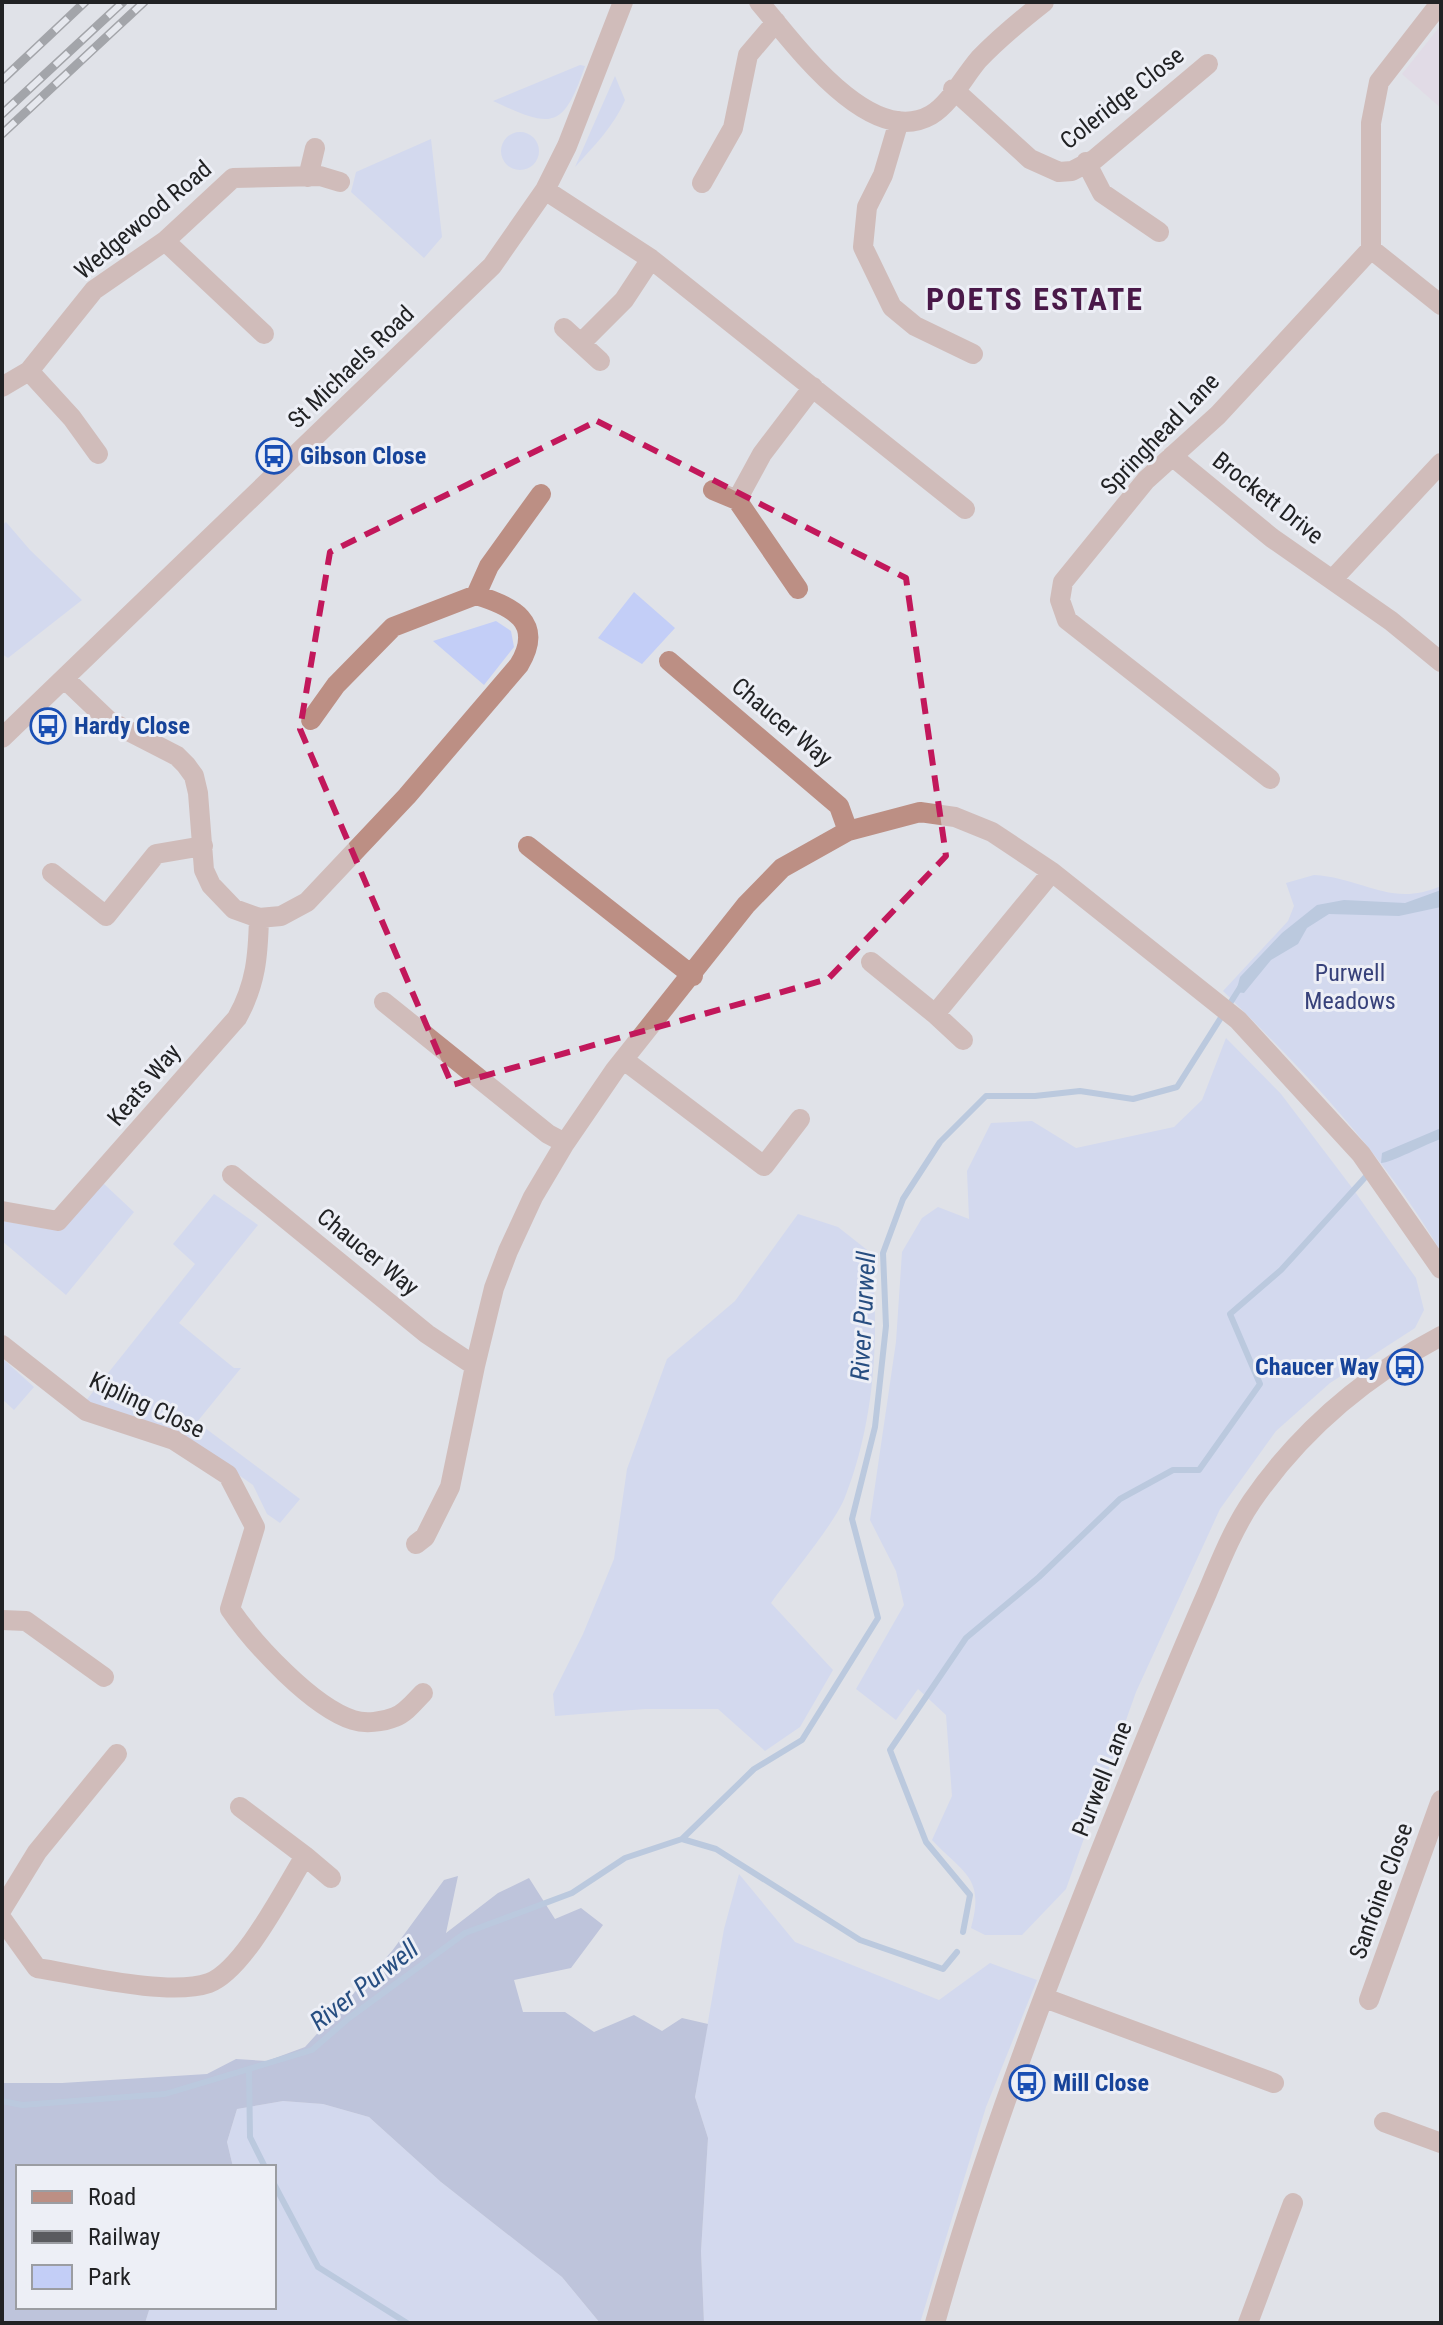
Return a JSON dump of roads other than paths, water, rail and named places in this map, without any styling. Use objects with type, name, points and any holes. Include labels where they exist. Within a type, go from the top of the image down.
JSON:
[{"type":"street","points":[[759,2],[849,100],[878,117],[899,121],[933,114],[996,43],[1044,2]]},
{"type":"street","points":[[1441,2],[1379,82],[1371,123],[1371,249],[1441,305]]},
{"type":"street","name":"St Michaels Road","points":[[2,738],[492,266],[545,190],[589,99],[621,8]]},
{"type":"street","points":[[702,183],[733,128],[748,55],[776,22]]},
{"type":"street","name":"Coleridge Close","points":[[953,89],[1030,159],[1044,167],[1072,171],[1106,150],[1208,64]]},
{"type":"street","points":[[899,121],[883,175],[867,207],[863,247],[892,307],[915,326],[973,354]]},
{"type":"street","points":[[308,177],[315,148]]},
{"type":"street","points":[[1086,162],[1102,193],[1159,232]]},
{"type":"street","name":"Wedgewood Road","points":[[2,387],[29,371],[94,290],[165,241],[233,178],[308,177],[340,182]]},
{"type":"street","points":[[545,190],[651,259],[965,509]]},
{"type":"street","points":[[165,241],[264,334]]},
{"type":"street","name":"Springhead Lane","points":[[1270,779],[1067,620],[1060,600],[1063,582],[1146,480],[1218,415],[1371,249]]},
{"type":"street","points":[[581,343],[624,300],[651,259]]},
{"type":"street","points":[[564,328],[600,361]]},
{"type":"street","points":[[29,371],[72,418],[98,454]]},
{"type":"street","points":[[737,500],[762,454],[813,387]]},
{"type":"street","name":"Brockett Drive","points":[[1172,456],[1272,538],[1391,621],[1441,662]]},
{"type":"street","name":"Brockett Drive","points":[[1332,580],[1441,463]]},
{"type":"street","points":[[713,490],[737,500],[784,574],[798,589]]},
{"type":"street","points":[[476,595],[489,566],[541,494]]},
{"type":"street","points":[[65,679],[109,721],[177,756],[186,765],[194,776],[198,793],[204,870],[211,885],[234,909],[259,918],[281,916],[307,902],[407,796],[519,665],[529,643],[524,621],[501,603],[476,595],[393,627],[336,685],[311,720]]},
{"type":"street","name":"Chaucer Way","points":[[669,661],[839,806],[848,831]]},
{"type":"street","points":[[416,1544],[425,1537],[450,1487],[494,1288],[533,1197],[565,1143],[624,1060],[746,905],[782,868],[848,831],[920,812],[955,817],[992,832],[1052,872],[1238,1020],[1361,1154],[1441,1269]]},
{"type":"street","points":[[52,873],[106,916],[156,854],[203,846]]},
{"type":"street","points":[[528,846],[693,976]]},
{"type":"street","points":[[935,1014],[1052,872]]},
{"type":"street","name":"Keats Way","points":[[2,1211],[58,1221],[96,1181],[237,1018],[253,988],[259,918]]},
{"type":"street","points":[[871,962],[963,1040]]},
{"type":"street","points":[[384,1002],[548,1134],[565,1143]]},
{"type":"street","points":[[624,1060],[764,1166],[800,1119]]},
{"type":"street","name":"Chaucer Way","points":[[232,1175],[427,1334],[475,1366]]},
{"type":"street","name":"Purwell Lane","points":[[935,2323],[971,2197],[1045,1998],[1225,1549],[1250,1504],[1279,1463],[1320,1419],[1367,1381],[1441,1336]]},
{"type":"street","name":"Kipling Close","points":[[2,1345],[86,1411],[174,1440],[228,1475],[255,1527],[230,1609],[257,1647],[299,1683],[353,1720],[378,1722],[399,1716],[423,1693]]},
{"type":"street","points":[[2,1620],[26,1621],[104,1677]]},
{"type":"street","points":[[2,1909],[37,1852],[117,1754]]},
{"type":"street","name":"Sanfoine Close","points":[[1369,2000],[1441,1800]]},
{"type":"street","points":[[240,1807],[331,1878]]},
{"type":"street","points":[[2,1919],[37,1968],[174,1989],[211,1982],[238,1959],[305,1856]]},
{"type":"street","points":[[1045,1998],[1274,2083]]},
{"type":"street","points":[[1384,2122],[1441,2143]]},
{"type":"street","points":[[1248,2323],[1293,2203]]},
{"type":"waterway","name":"River Purwell","points":[[2,2101],[22,2105],[165,2094],[312,2050],[349,2018],[465,1933],[572,1893],[625,1858],[682,1839],[754,1769],[802,1740],[878,1618],[852,1519],[875,1427],[886,1326],[883,1253],[903,1199],[940,1142],[986,1096],[1035,1096],[1080,1091],[1133,1099],[1177,1087],[1241,986]]},
{"type":"waterway","name":"River Purwell","points":[[963,1932],[970,1895],[926,1842],[890,1750],[966,1638],[1039,1577],[1120,1499],[1173,1470],[1199,1470],[1260,1384],[1230,1314],[1281,1270],[1370,1172]]},
{"type":"waterway","name":"River Purwell","points":[[682,1839],[716,1849],[860,1940],[943,1969],[957,1952]]},
{"type":"waterway","points":[[249,2069],[250,2137],[264,2165]]},
{"type":"waterway","points":[[276,2188],[318,2267],[407,2323]]},
{"type":"railway","points":[[2,80],[85,2]]},
{"type":"railway","points":[[2,114],[123,2]]},
{"type":"railway","points":[[2,134],[144,2]]},
{"type":"place","name":"Gibson Close","points":[[274,456]]},
{"type":"place","name":"Hardy Close","points":[[48,726]]},
{"type":"place","name":"Chaucer Way","points":[[1405,1367]]},
{"type":"place","name":"Mill Close","points":[[1027,2083]]},
{"type":"district","name":"POETS ESTATE","points":[[1035,299]]},
{"type":"park label","name":"Purwell Meadows","points":[[1350,987]]}]
